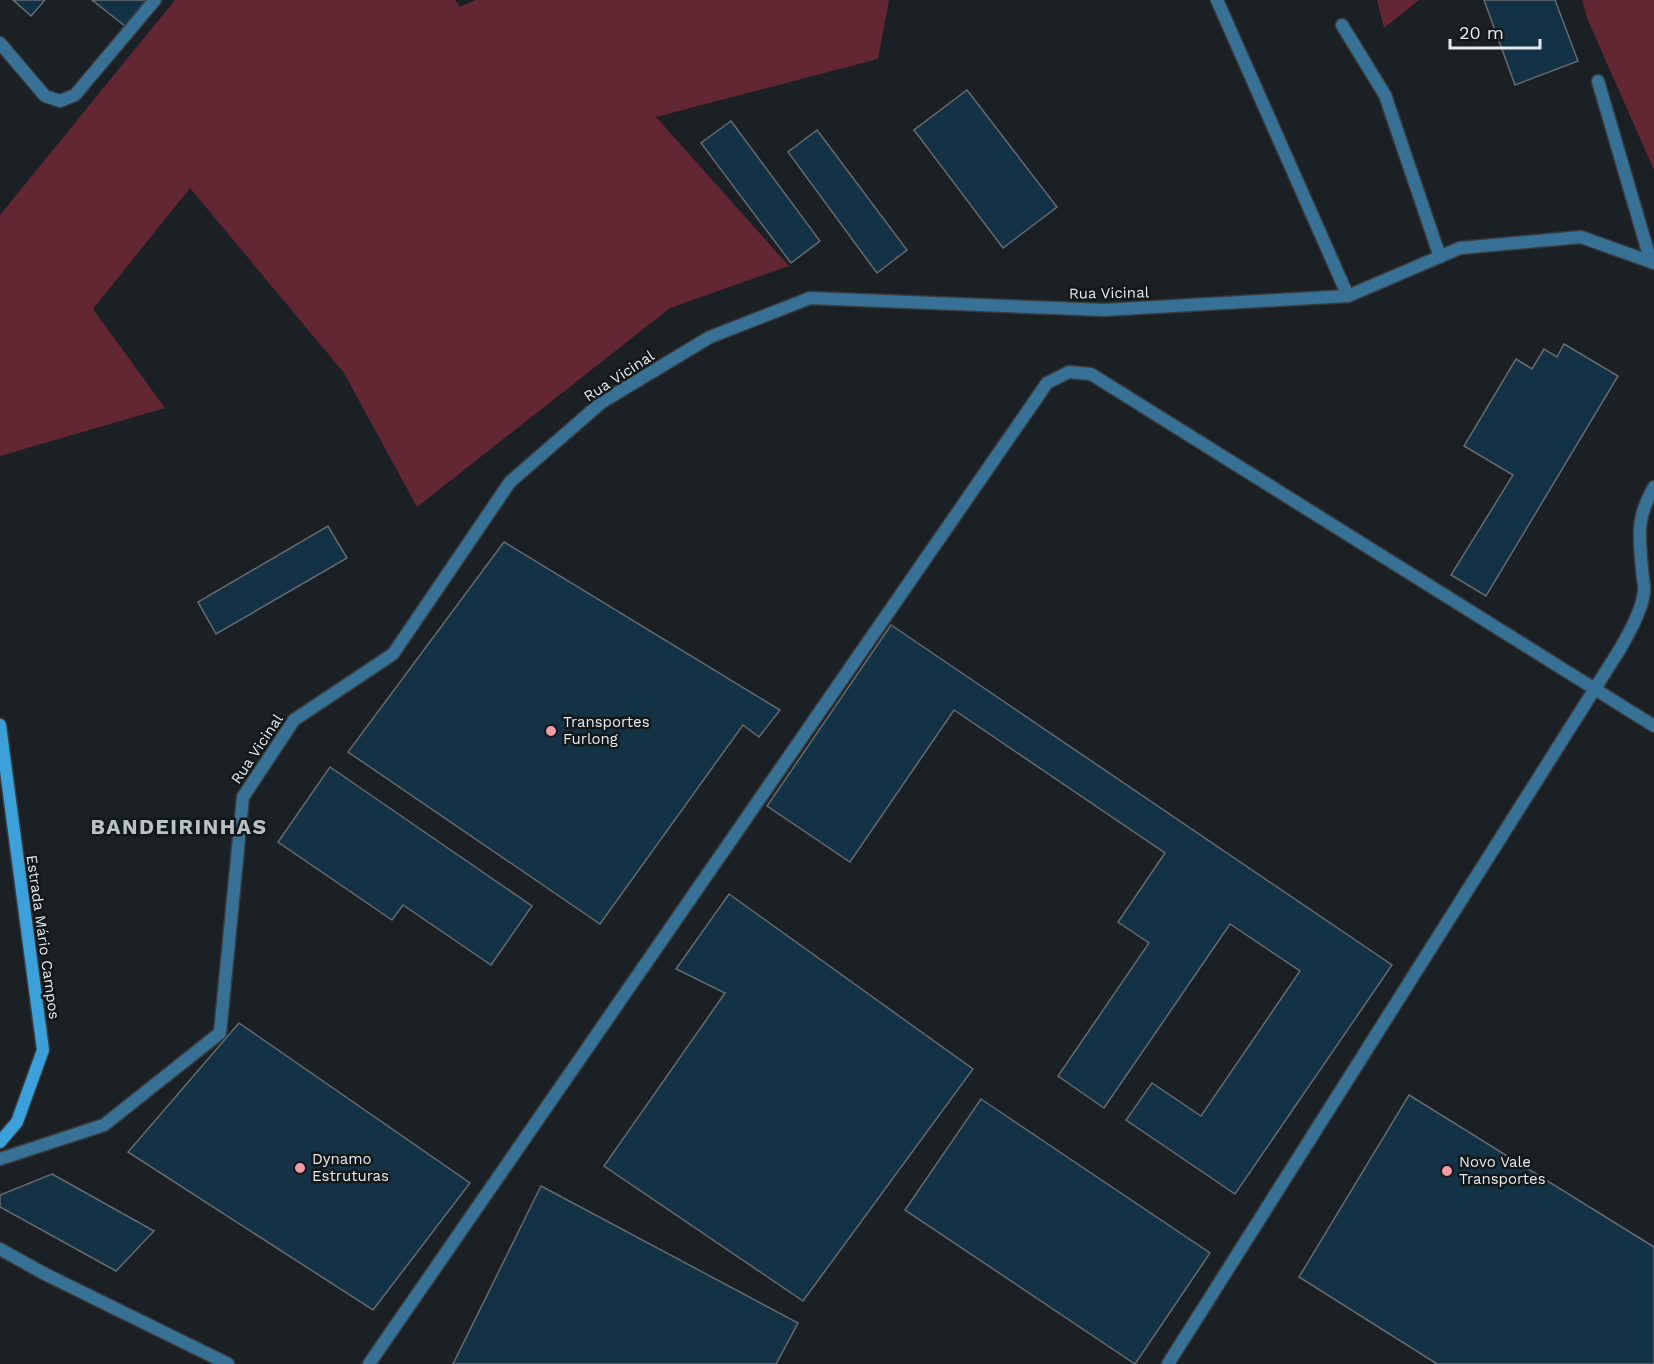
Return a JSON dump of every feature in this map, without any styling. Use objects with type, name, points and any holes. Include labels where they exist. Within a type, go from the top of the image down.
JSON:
[{"type":"street","points":[[0,43],[45,96],[60,101],[75,95],[155,0]]},
{"type":"street","points":[[1217,0],[1348,296]]},
{"type":"street","points":[[1342,26],[1384,95],[1440,257]]},
{"type":"street","points":[[1598,81],[1653,262]]},
{"type":"street","name":"Rua Vicinal","points":[[0,1159],[104,1125],[220,1033],[243,797],[294,720],[393,654],[510,482],[602,402],[710,337],[810,298],[1104,310],[1348,296],[1460,248],[1581,237],[1653,262]]},
{"type":"street","points":[[369,1364],[1047,383],[1069,372],[1091,374],[1654,726]]},
{"type":"street","points":[[1167,1364],[1620,649],[1635,621],[1644,592],[1638,532],[1641,516],[1654,487]]},
{"type":"street","name":"Estrada Mário Campos","points":[[0,725],[43,1050],[17,1122],[0,1142]]},
{"type":"street","points":[[0,1249],[43,1273],[228,1364]]},
{"type":"shaded area","points":[[175,0],[455,0],[460,7],[475,0],[889,0],[878,59],[656,117],[789,266],[670,308],[417,507],[344,373],[190,188],[93,309],[165,408],[0,456],[0,215]]},
{"type":"shaded area","points":[[1377,0],[1419,0],[1384,28]]},
{"type":"shaded area","points":[[1582,0],[1654,0],[1654,170],[1587,18]]},
{"type":"building","points":[[13,0],[45,0],[31,16]]},
{"type":"building","points":[[92,0],[146,0],[125,26]]},
{"type":"building","points":[[1484,0],[1555,0],[1578,61],[1515,85]]},
{"type":"building","points":[[967,90],[1057,207],[1003,248],[914,130]]},
{"type":"building","points":[[731,121],[820,241],[791,263],[701,143]]},
{"type":"building","points":[[817,130],[907,250],[877,273],[788,152]]},
{"type":"building","points":[[1564,344],[1618,376],[1486,596],[1451,575],[1513,475],[1464,446],[1516,359],[1532,369],[1544,349],[1557,357]]},
{"type":"building","points":[[328,526],[347,558],[216,634],[198,602]]},
{"type":"building","name":"Transportes Furlong","points":[[504,542],[780,710],[759,737],[743,725],[600,924],[348,752]]},
{"type":"building","points":[[891,625],[1392,965],[1235,1194],[1126,1120],[1152,1083],[1201,1116],[1300,971],[1230,924],[1104,1108],[1058,1076],[1149,943],[1118,922],[1165,853],[954,710],[850,862],[767,806]]},
{"type":"building","points":[[330,767],[532,906],[491,965],[403,905],[392,920],[278,842]]},
{"type":"building","points":[[729,894],[973,1069],[803,1301],[604,1166],[725,993],[676,969]]},
{"type":"building","name":"Dynamo Estruturas","points":[[239,1023],[470,1183],[373,1310],[128,1152]]},
{"type":"building","name":"Novo Vale Transportes","points":[[1409,1095],[1654,1247],[1654,1364],[1437,1364],[1299,1277]]},
{"type":"building","points":[[981,1099],[1210,1253],[1135,1364],[905,1210]]},
{"type":"building","points":[[52,1174],[154,1231],[116,1271],[0,1207],[0,1195]]},
{"type":"building","points":[[541,1186],[798,1323],[776,1364],[453,1364]]},
{"type":"place","name":"Transportes Furlong","points":[[551,731]]},
{"type":"place","name":"Dynamo Estruturas","points":[[300,1168]]},
{"type":"place","name":"Novo Vale Transportes","points":[[1447,1171]]},
{"type":"district","name":"BANDEIRINHAS","points":[[179,827]]}]
